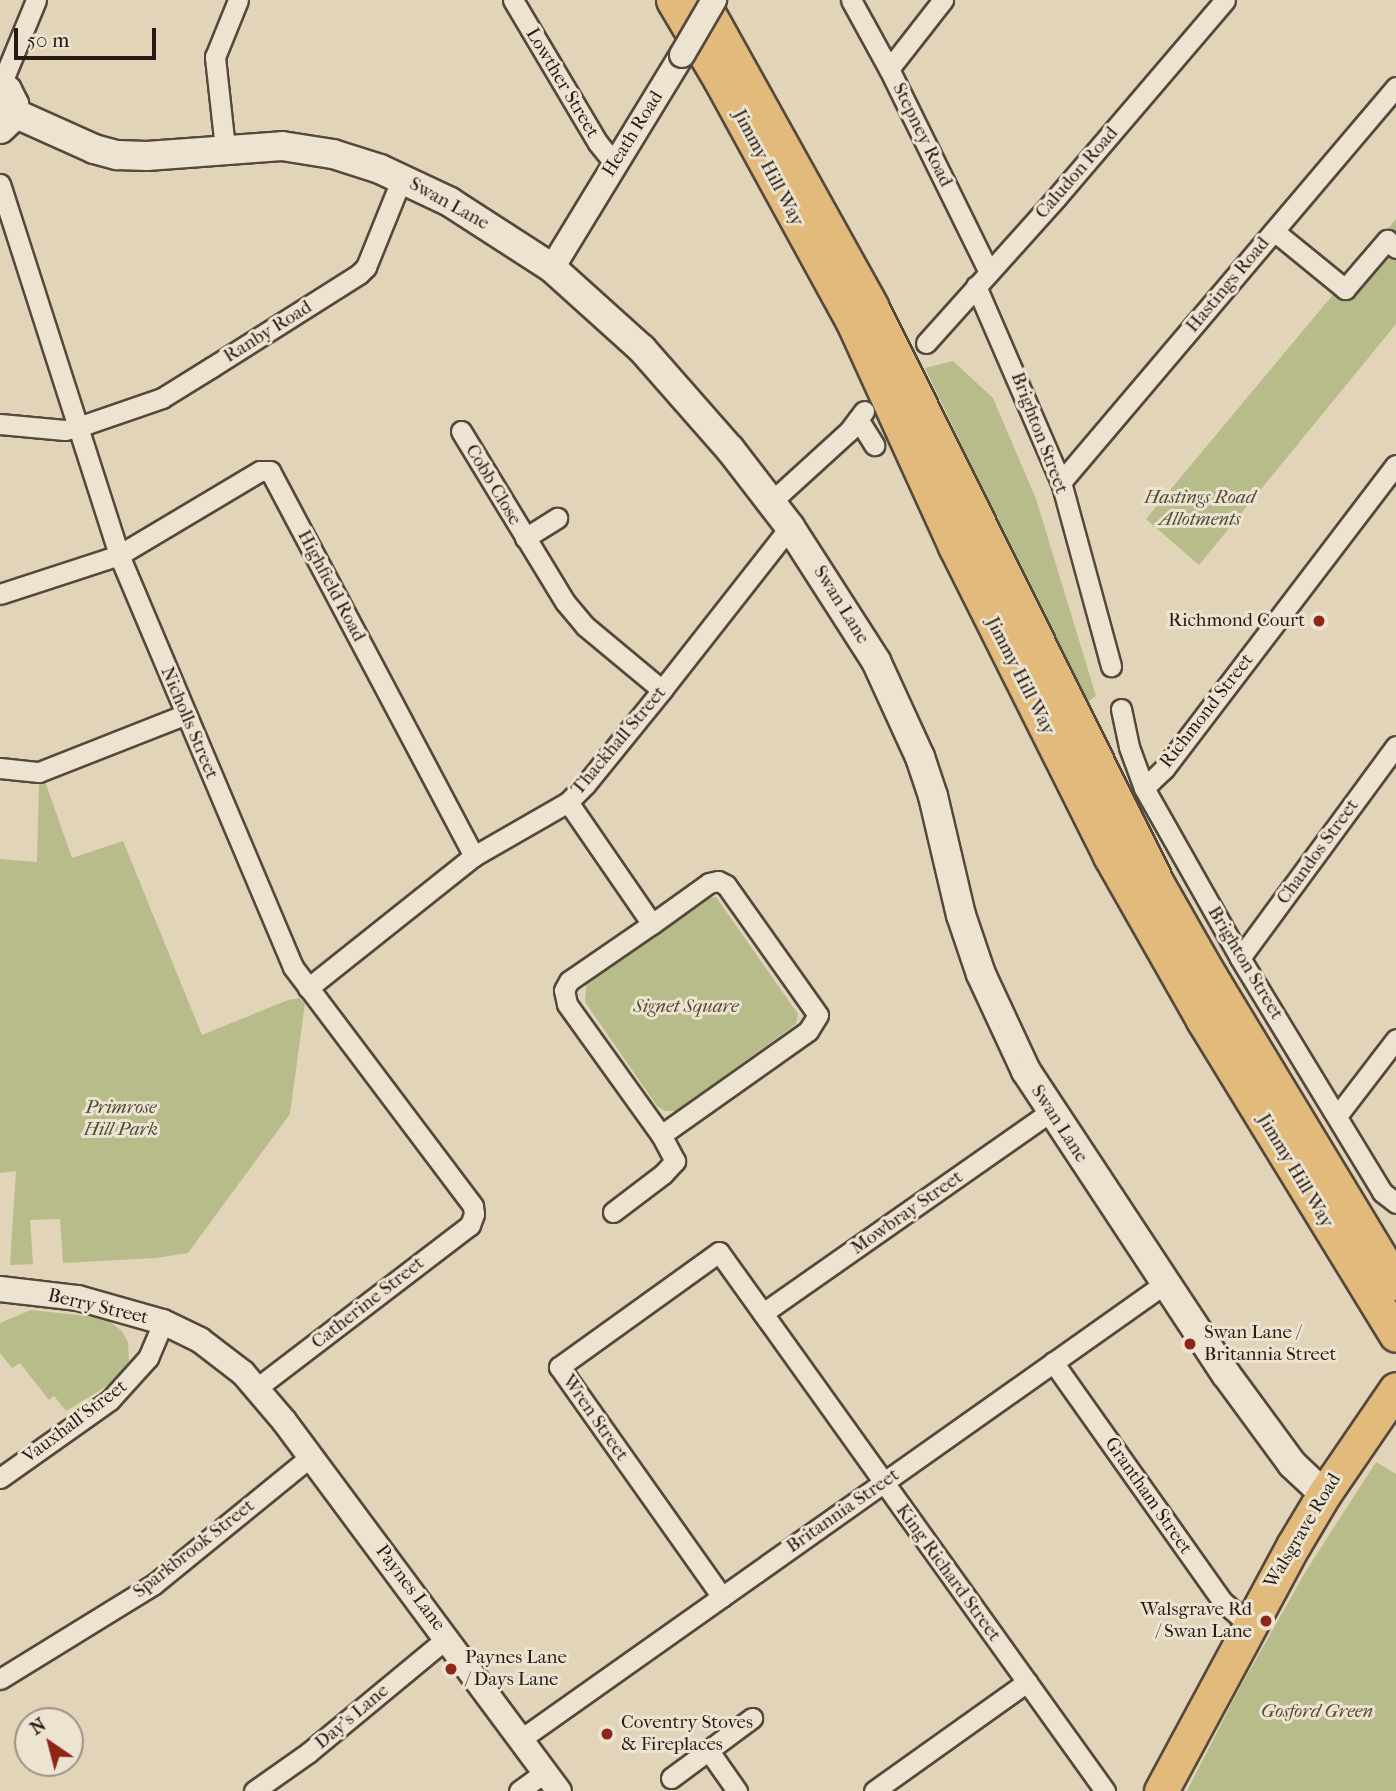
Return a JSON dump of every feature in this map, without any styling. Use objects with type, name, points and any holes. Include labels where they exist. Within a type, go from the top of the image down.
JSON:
[{"type":"highway","name":"Jimmy Hill Way","points":[[673,0],[853,322],[955,546],[1111,856],[1203,1020],[1378,1272]]},
{"type":"highway","name":"Jimmy Hill Way","points":[[701,0],[871,306],[1158,885],[1378,1272],[1396,1335]]},
{"type":"highway","name":"Walsgrave Road","points":[[1161,1791],[1248,1624],[1324,1494],[1396,1389]]},
{"type":"main road","points":[[0,85],[12,97],[7,121]]},
{"type":"main road","name":"Swan Lane","points":[[7,121],[117,155],[147,156],[225,148],[307,148],[354,160],[402,178],[499,231],[552,268],[642,349],[730,449],[790,527],[869,649],[894,695],[933,796],[961,915],[981,974],[1026,1071],[1050,1112],[1164,1284],[1279,1446],[1305,1478],[1324,1494]]},
{"type":"street","points":[[0,85],[36,0]]},
{"type":"street","points":[[225,148],[215,57],[238,0]]},
{"type":"street","name":"Lowther Street","points":[[513,0],[598,144],[614,163]]},
{"type":"street","name":"Heath Road","points":[[552,268],[714,0]]},
{"type":"street","name":"Stepney Road","points":[[851,0],[889,69],[983,279]]},
{"type":"street","points":[[889,69],[943,0]]},
{"type":"street","name":"Caludon Road","points":[[926,343],[1225,0]]},
{"type":"street","name":"Hastings Road","points":[[1061,482],[1396,87]]},
{"type":"street","name":"Ranby Road","points":[[0,424],[65,430],[78,428],[162,398],[359,274],[366,267],[402,178]]},
{"type":"street","name":"Nicholls Street","points":[[0,184],[119,555],[184,715],[293,967],[473,1206],[474,1214]]},
{"type":"street","points":[[1274,231],[1345,289],[1387,240],[1396,248]]},
{"type":"street","name":"Brighton Street","points":[[983,279],[1061,482],[1111,666]]},
{"type":"street","points":[[771,502],[861,415],[874,444]]},
{"type":"street","name":"Cobb Close","points":[[460,431],[562,598],[585,626],[662,690]]},
{"type":"street","name":"Richmond Street","points":[[1144,788],[1164,769],[1396,466]]},
{"type":"street","name":"Highfield Road","points":[[119,555],[260,471],[270,471],[474,856]]},
{"type":"street","name":"Cobb Close","points":[[525,538],[557,518]]},
{"type":"street","name":"Thackhall Street","points":[[308,988],[474,856],[568,802],[586,784],[662,690],[790,527]]},
{"type":"street","points":[[0,594],[119,555]]},
{"type":"street","name":"Brighton Street","points":[[1121,709],[1129,747],[1144,788],[1240,958],[1382,1192],[1396,1203]]},
{"type":"street","points":[[0,768],[39,772],[184,715]]},
{"type":"street","name":"Chandos Street","points":[[1240,958],[1396,746]]},
{"type":"street","points":[[568,802],[652,924]]},
{"type":"street","points":[[613,1212],[672,1167],[675,1161],[661,1135],[573,1014],[564,990],[569,981],[709,883],[718,881],[726,885],[818,1015],[808,1031],[661,1135]]},
{"type":"street","points":[[1336,1116],[1396,1039]]},
{"type":"street","name":"Mowbray Street","points":[[763,1313],[1050,1112]]},
{"type":"street","name":"Catherine Street","points":[[257,1388],[470,1225],[474,1214]]},
{"type":"street","name":"King Richard Street","points":[[719,1252],[1105,1791]]},
{"type":"street","name":"Wren Street","points":[[719,1252],[559,1367],[722,1597]]},
{"type":"street","name":"Britannia Street","points":[[521,1739],[1164,1284]]},
{"type":"street","name":"Berry Street","points":[[0,1289],[78,1298],[163,1322],[200,1340],[225,1358],[257,1388]]},
{"type":"street","name":"Vauxhall Street","points":[[0,1478],[110,1400],[148,1358],[163,1322]]},
{"type":"street","name":"Grantham Street","points":[[1053,1362],[1222,1601],[1248,1624]]},
{"type":"street","name":"Paynes Lane","points":[[257,1388],[311,1456],[552,1781]]},
{"type":"street","name":"Sparkbrook Street","points":[[0,1679],[153,1585],[311,1456]]},
{"type":"street","name":"Day's Lane","points":[[254,1791],[308,1753],[447,1638]]},
{"type":"street","points":[[874,1791],[1027,1682]]},
{"type":"street","points":[[671,1778],[752,1718]]},
{"type":"street","points":[[709,1751],[737,1791]]},
{"type":"street","points":[[519,1791],[552,1781]]},
{"type":"green space","name":"Hastings Road Allotments","points":[[1396,219],[1396,324],[1199,565],[1146,519]]},
{"type":"green space","points":[[953,361],[993,398],[1036,499],[1096,696],[1085,703],[925,368]]},
{"type":"green space","name":"Primrose Hill Park","points":[[39,783],[46,784],[72,858],[123,841],[202,1035],[288,1000],[299,998],[305,1003],[290,1114],[188,1253],[156,1258],[63,1263],[60,1219],[30,1220],[33,1264],[10,1265],[16,1171],[0,1173],[0,859],[37,862]]},
{"type":"green space","name":"Signet Square","points":[[716,897],[798,1014],[796,1024],[676,1111],[665,1111],[657,1106],[585,1002],[587,979],[705,899]]},
{"type":"green space","points":[[31,1310],[105,1318],[122,1331],[128,1342],[129,1362],[123,1372],[115,1381],[66,1411],[54,1396],[49,1400],[20,1363],[12,1368],[0,1353],[0,1323]]},
{"type":"green space","name":"Gosford Green","points":[[1376,1462],[1396,1474],[1396,1791],[1187,1791],[1238,1691],[1306,1571]]},
{"type":"place","name":"Richmond Court","points":[[1319,621]]},
{"type":"place","name":"Swan Lane / Britannia Street","points":[[1190,1344]]},
{"type":"place","name":"Walsgrave Rd / Swan Lane","points":[[1266,1621]]},
{"type":"place","name":"Paynes Lane / Days Lane","points":[[451,1669]]},
{"type":"place","name":"Coventry Stoves & Fireplaces","points":[[607,1734]]}]
